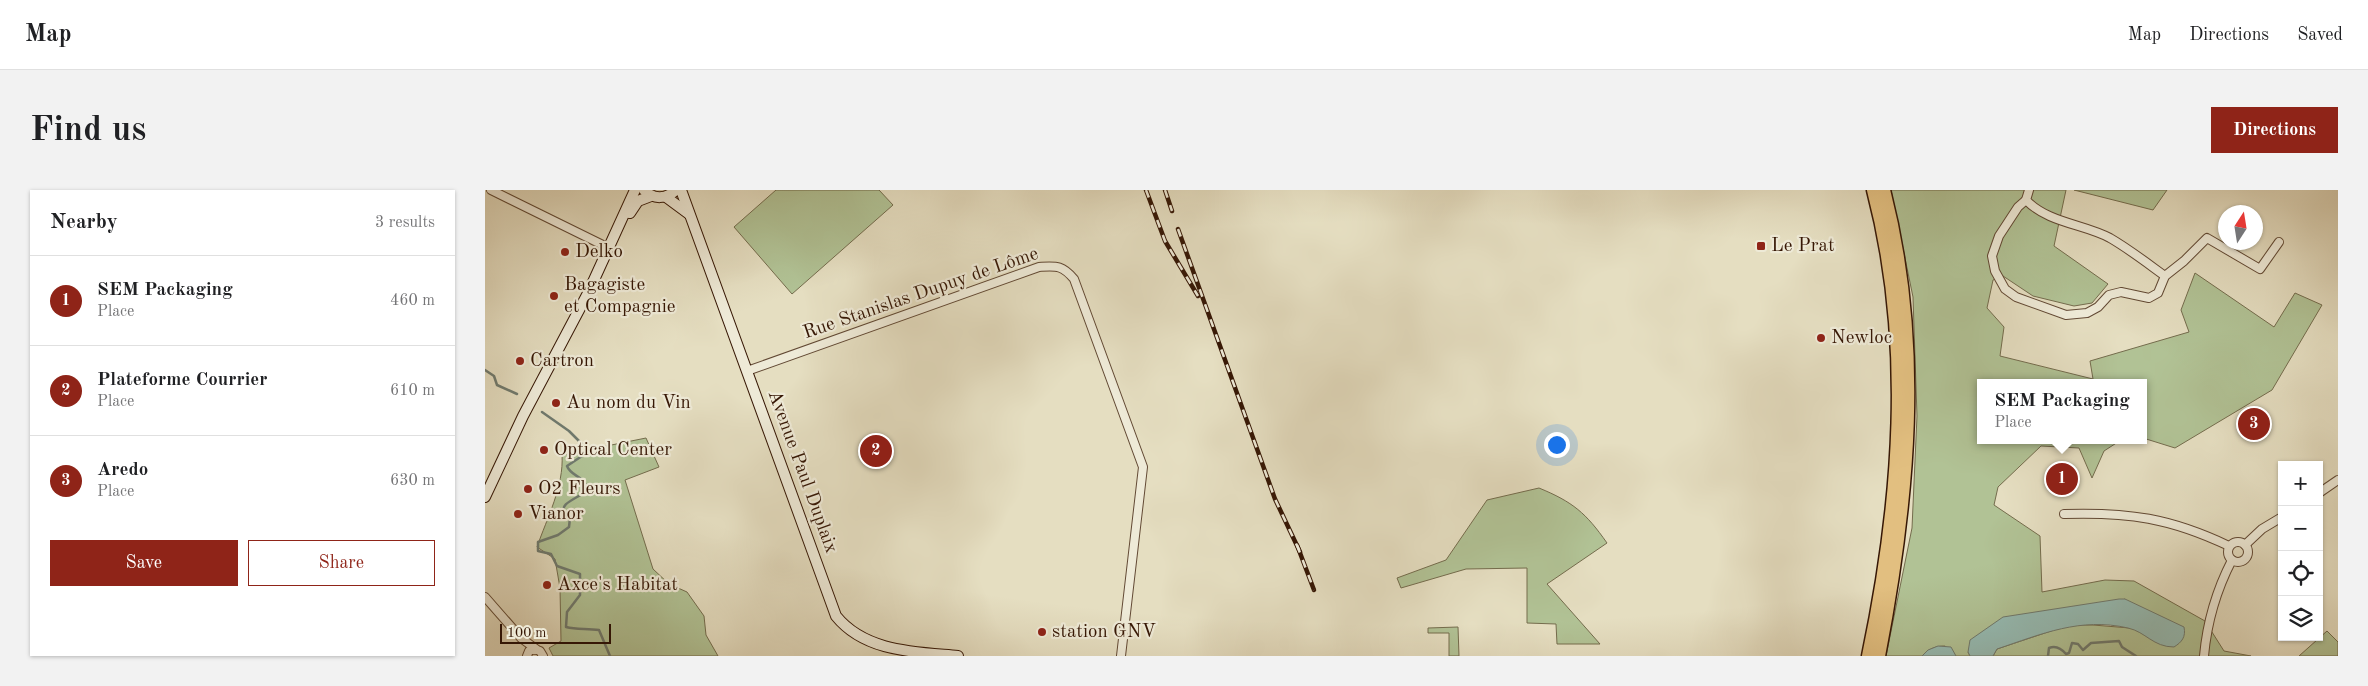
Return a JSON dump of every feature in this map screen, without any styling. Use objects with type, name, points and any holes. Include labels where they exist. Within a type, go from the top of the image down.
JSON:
[{"type":"highway","points":[[1868,656],[1890,522],[1898,410],[1893,308],[1883,236],[1873,190]]},
{"type":"highway","points":[[1879,656],[1900,529],[1906,479],[1909,410],[1909,358],[1903,297],[1884,190]]},
{"type":"main road","points":[[485,497],[532,400],[568,334],[635,190]]},
{"type":"main road","points":[[666,197],[676,190]]},
{"type":"main road","name":"Avenue Paul Duplaix","points":[[681,190],[836,616],[849,631],[873,644],[958,656]]},
{"type":"main road","points":[[621,223],[638,201],[648,193],[666,197],[690,215]]},
{"type":"main road","points":[[485,502],[493,482]]},
{"type":"street","points":[[491,190],[609,248]]},
{"type":"street","points":[[2029,190],[2026,200],[2018,208],[1999,236],[1992,256],[1995,271],[2005,289],[2016,297],[2066,315],[2087,313],[2098,306],[2109,295],[2121,292],[2149,298],[2158,293],[2165,276],[2184,261],[2207,238],[2260,270],[2279,242]]},
{"type":"street","points":[[2026,200],[2032,206],[2070,224],[2109,238],[2165,276]]},
{"type":"street","name":"Rue Stanislas Dupuy de Lôme","points":[[747,371],[1039,267],[1056,266],[1065,269],[1074,279],[1143,467],[1121,656]]},
{"type":"street","points":[[2323,490],[2338,480]]},
{"type":"street","points":[[2064,514],[2107,513],[2140,516],[2185,527],[2229,546]]},
{"type":"street","points":[[2245,545],[2261,529],[2278,519]]},
{"type":"street","points":[[2237,542],[2245,545],[2247,550],[2246,557],[2239,562],[2233,560],[2227,552],[2229,546],[2237,542]]},
{"type":"street","points":[[2204,656],[2216,598],[2223,578],[2233,560]]},
{"type":"street","points":[[485,597],[521,638],[543,656]]},
{"type":"street","points":[[521,638],[527,655]]},
{"type":"street","points":[[527,655],[531,649],[536,649]]},
{"type":"green space","points":[[776,190],[879,190],[893,205],[792,294],[734,227]]},
{"type":"green space","points":[[1891,190],[2066,190],[2054,246],[2108,284],[2092,303],[2074,306],[2033,296],[2003,276],[1993,280],[1987,308],[2004,327],[2000,356],[2093,379],[1977,379],[1977,444],[2115,444],[2104,451],[2092,478],[2079,448],[2041,446],[1998,487],[1994,505],[2040,536],[2042,592],[2105,580],[2134,581],[2205,621],[2224,651],[2251,656],[1993,656],[1997,649],[2069,625],[2130,628],[2125,599],[1968,652],[1970,656],[1956,656],[1945,646],[1932,648],[1922,656],[1886,656],[1912,528],[1917,416],[1913,297]]},
{"type":"green space","points":[[2074,190],[2167,190],[2153,210]]},
{"type":"green space","points":[[2195,273],[2274,327],[2295,293],[2322,305],[2272,390],[2175,448],[2147,439],[2147,379],[2093,379],[2090,361],[2189,332],[2181,310]]},
{"type":"green space","points":[[646,438],[659,467],[625,480],[653,569],[669,584],[687,592],[704,616],[706,635],[718,656],[553,656],[549,648],[561,641],[560,588],[555,559],[537,547],[558,490],[562,455]]},
{"type":"green space","points":[[1539,488],[1561,498],[1578,509],[1607,543],[1547,584],[1600,644],[1557,644],[1556,624],[1527,623],[1527,568],[1466,569],[1401,588],[1397,578],[1446,560],[1487,500]]},
{"type":"green space","points":[[1458,627],[1459,656],[1449,656],[1449,633],[1428,633],[1428,628]]},
{"type":"green space","points":[[2327,631],[2338,642],[2338,656],[2299,656],[2316,641],[2323,641],[2323,635]]},
{"type":"water","points":[[2125,599],[2184,627],[2183,639],[2174,647],[2160,645],[2128,628],[2110,625],[2077,626],[2046,633],[1997,649],[1993,656],[1970,656],[1968,652],[1970,640],[2003,617]]},
{"type":"water","points":[[1938,646],[1951,647],[1956,656],[1922,656],[1928,650]]},
{"type":"waterway","points":[[485,370],[494,376],[497,385],[517,394]]},
{"type":"waterway","points":[[542,412],[569,431],[587,449],[585,454],[567,466],[569,470],[584,482],[587,490],[564,506],[563,509],[570,518],[569,527],[558,535],[538,542],[538,551],[551,554],[557,566],[580,574],[580,595],[567,612],[566,627],[599,630],[610,656]]},
{"type":"waterway","points":[[2048,656],[2049,648],[2052,647],[2058,648],[2066,654],[2069,653],[2072,643],[2078,644],[2083,650],[2091,643],[2119,641],[2122,647],[2136,656]]},
{"type":"railway","points":[[1146,190],[1165,241],[1198,296]]},
{"type":"railway","points":[[1165,190],[1172,211]]},
{"type":"railway","points":[[1178,229],[1275,499],[1300,552]]},
{"type":"railway","points":[[1297,545],[1314,590]]},
{"type":"place","name":"Le Prat","points":[[1761,246]]},
{"type":"place","name":"Delko","points":[[565,252]]},
{"type":"place","name":"Bagagiste et Compagnie","points":[[554,296]]},
{"type":"place","name":"Newloc","points":[[1821,338]]},
{"type":"place","name":"Cartron","points":[[520,361]]},
{"type":"place","name":"Au nom du Vin","points":[[556,403]]},
{"type":"place","name":"Aredo","points":[[2254,424]]},
{"type":"place","name":"Optical Center","points":[[544,450]]},
{"type":"place","name":"Plateforme Courrier","points":[[876,451]]},
{"type":"place","name":"SEM Packaging","points":[[2062,479]]},
{"type":"place","name":"O2 Fleurs","points":[[528,489]]},
{"type":"place","name":"Vianor","points":[[518,514]]},
{"type":"place","name":"Axce's Habitat","points":[[547,585]]},
{"type":"place","name":"station GNV","points":[[1042,632]]}]
